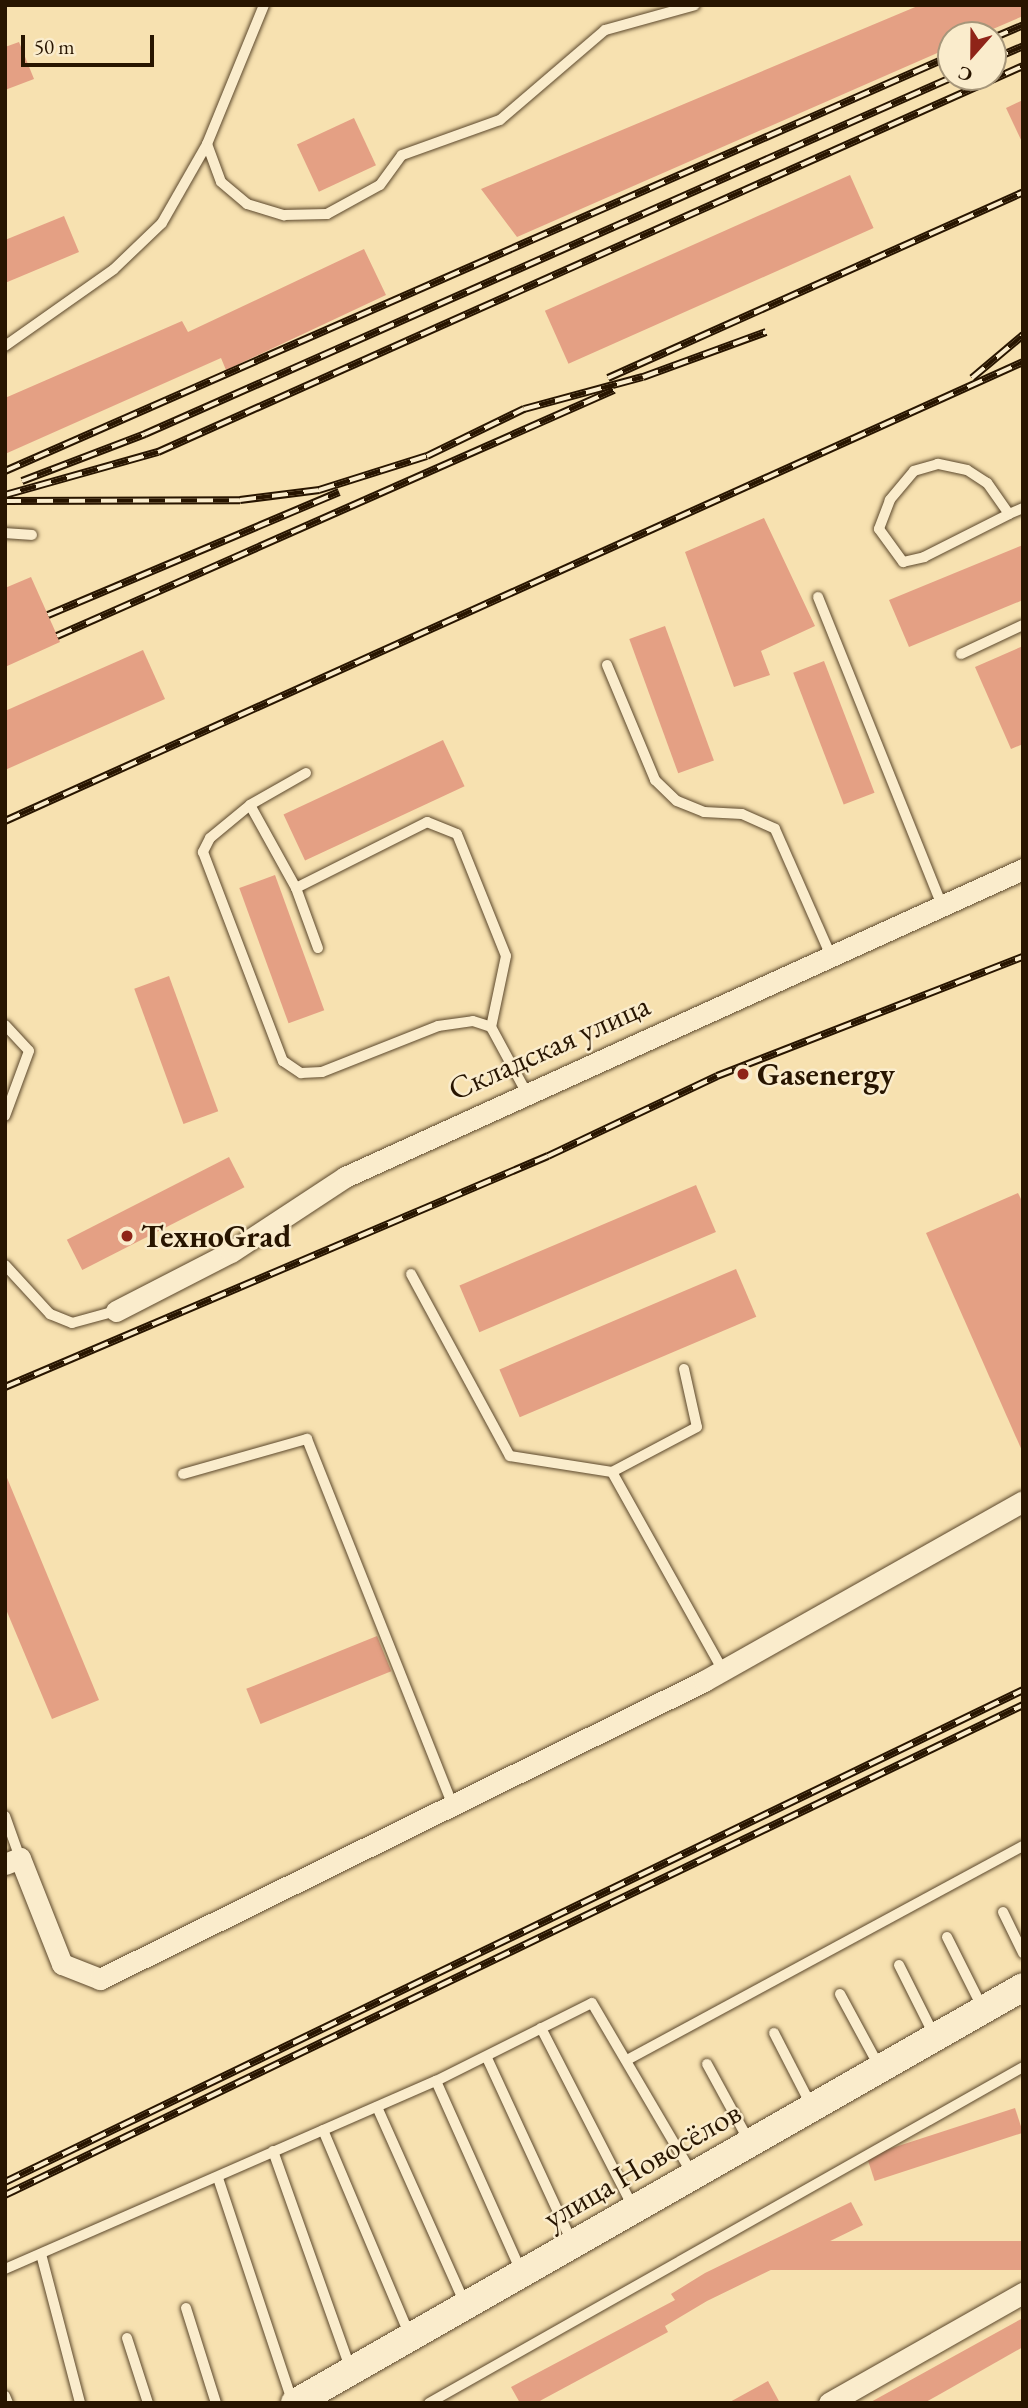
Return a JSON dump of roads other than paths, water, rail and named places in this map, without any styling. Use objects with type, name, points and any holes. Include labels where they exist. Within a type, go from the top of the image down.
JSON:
[{"type":"street","name":"Складская улица","points":[[116,1311],[231,1252],[345,1177],[525,1090],[1023,869]]},
{"type":"street","points":[[13,1861],[62,1964],[100,1979],[723,1671],[1023,1501]]},
{"type":"street","name":"улица Новосёлов","points":[[294,2403],[1023,1987]]},
{"type":"street","points":[[830,2403],[1023,2293]]},
{"type":"lane","points":[[5,346],[114,269],[162,223],[206,144],[264,5]]},
{"type":"lane","points":[[206,144],[221,182],[247,204],[284,215],[327,214],[380,185],[402,155],[500,120],[605,30],[695,5]]},
{"type":"lane","points":[[1009,514],[987,483],[967,470],[937,464],[914,471],[890,500],[879,529],[887,548],[903,562],[1023,508]]},
{"type":"lane","points":[[5,533],[32,535]]},
{"type":"lane","points":[[818,597],[942,906]]},
{"type":"lane","points":[[961,654],[1023,625]]},
{"type":"lane","points":[[607,664],[654,780],[677,801],[704,812],[764,819],[775,829],[831,956]]},
{"type":"lane","points":[[306,773],[250,805],[210,838],[203,852],[283,1061],[301,1073],[322,1072],[438,1026],[473,1021],[491,1027]]},
{"type":"lane","points":[[250,805],[296,888],[318,948]]},
{"type":"lane","points":[[296,888],[427,822],[457,834],[506,956],[491,1027],[525,1090]]},
{"type":"lane","points":[[5,1025],[29,1051],[5,1116]]},
{"type":"lane","points":[[5,1265],[61,1318],[72,1323],[116,1311]]},
{"type":"lane","points":[[411,1274],[510,1456],[612,1472],[697,1427],[684,1369]]},
{"type":"lane","points":[[183,1474],[307,1439],[453,1805]]},
{"type":"lane","points":[[612,1472],[723,1671]]},
{"type":"lane","points":[[5,1816],[13,1861]]},
{"type":"lane","points":[[627,2060],[1023,1846]]},
{"type":"lane","points":[[1003,1912],[1023,1953]]},
{"type":"lane","points":[[947,1937],[983,2009]]},
{"type":"lane","points":[[899,1965],[935,2037]]},
{"type":"lane","points":[[840,1994],[880,2068]]},
{"type":"lane","points":[[5,2269],[487,2058],[592,2003],[693,2175]]},
{"type":"lane","points":[[541,2028],[634,2210]]},
{"type":"lane","points":[[774,2033],[812,2107]]},
{"type":"lane","points":[[487,2058],[573,2245]]},
{"type":"lane","points":[[708,2064],[750,2143]]},
{"type":"lane","points":[[429,2403],[1023,2067]]},
{"type":"lane","points":[[436,2081],[523,2274]]},
{"type":"lane","points":[[377,2107],[467,2306]]},
{"type":"lane","points":[[323,2130],[411,2338]]},
{"type":"lane","points":[[273,2151],[352,2372]]},
{"type":"lane","points":[[218,2178],[294,2403]]},
{"type":"lane","points":[[41,2254],[80,2403]]},
{"type":"lane","points":[[186,2308],[216,2403]]},
{"type":"lane","points":[[127,2338],[148,2403]]},
{"type":"lane","points":[[5,2396],[8,2403]]},
{"type":"railway","points":[[1007,32],[1023,25]]},
{"type":"railway","points":[[1007,53],[1023,46]]},
{"type":"railway","points":[[5,471],[937,62]]},
{"type":"railway","points":[[5,495],[158,452],[1023,66]]},
{"type":"railway","points":[[22,481],[145,434],[937,84]]},
{"type":"railway","points":[[608,378],[1023,192]]},
{"type":"railway","points":[[5,501],[240,500],[319,490],[427,456],[524,409],[643,377],[766,332]]},
{"type":"railway","points":[[972,378],[1023,335]]},
{"type":"railway","points":[[5,821],[1023,362]]},
{"type":"railway","points":[[57,636],[614,390]]},
{"type":"railway","points":[[48,615],[339,492]]},
{"type":"railway","points":[[5,1387],[548,1156],[717,1076],[1023,957]]},
{"type":"railway","points":[[5,2182],[1023,1690]]},
{"type":"railway","points":[[5,2195],[1023,1705]]},
{"type":"place","name":"Gasenergy","points":[[743,1074]]},
{"type":"place","name":"ТехноGrad","points":[[127,1236]]}]
